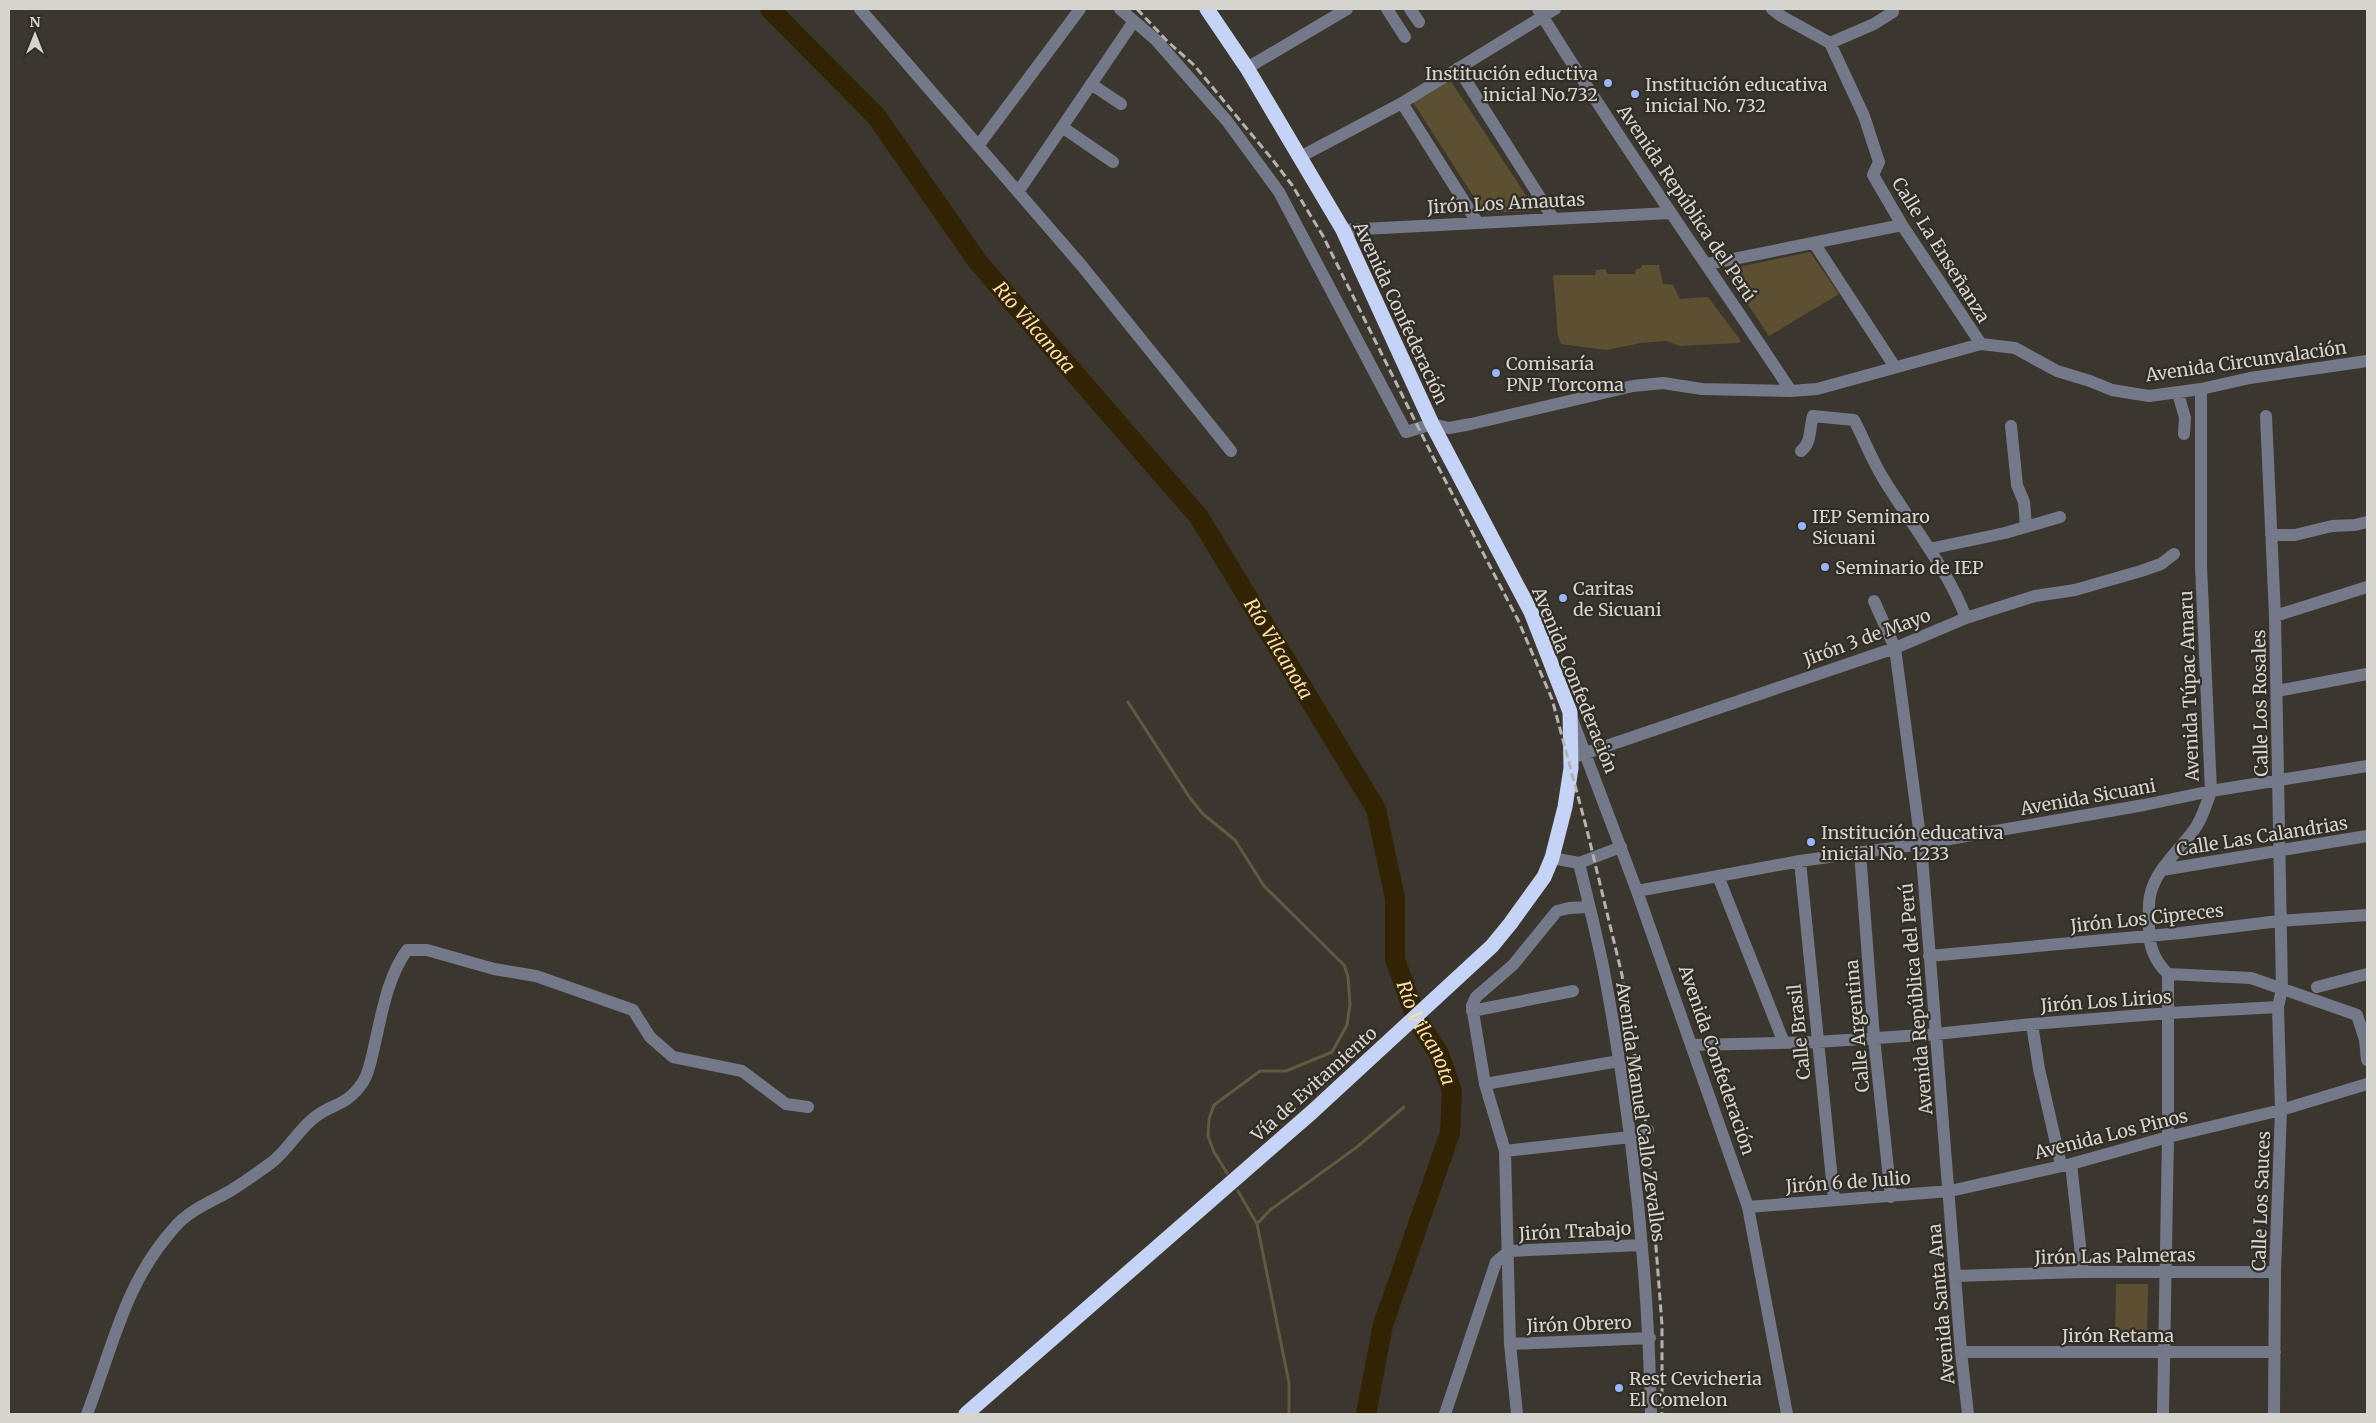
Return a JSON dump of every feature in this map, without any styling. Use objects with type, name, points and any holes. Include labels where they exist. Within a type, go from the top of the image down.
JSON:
[{"type":"highway","name":"Avenida Confederación","points":[[1206,9],[1247,68],[1343,230],[1432,424],[1531,612],[1570,712]]},
{"type":"highway","name":"Vía de Evitamiento","points":[[966,1414],[1312,1112],[1464,972],[1510,924],[1544,877],[1552,858],[1578,756],[1570,712]]},
{"type":"street","points":[[860,9],[1136,332],[1230,451]]},
{"type":"street","points":[[978,146],[1080,9]]},
{"type":"street","points":[[1120,9],[1156,40],[1227,121],[1278,192],[1406,432],[1432,424]]},
{"type":"street","points":[[1247,68],[1347,9]]},
{"type":"street","points":[[1387,9],[1405,37]]},
{"type":"street","points":[[1410,9],[1419,22]]},
{"type":"street","points":[[1300,157],[1402,103],[1458,68],[1540,12],[1555,9]]},
{"type":"street","points":[[1772,9],[1830,43],[1874,24],[1893,12],[1893,9]]},
{"type":"street","name":"Avenida República del Perú","points":[[1540,12],[1670,213],[1708,264],[1791,391]]},
{"type":"street","points":[[1018,192],[1134,21]]},
{"type":"street","name":"Calle La Enseñanza","points":[[1830,43],[1864,116],[1880,162],[1873,175],[1902,225],[1981,344]]},
{"type":"street","points":[[1458,68],[1553,218]]},
{"type":"street","points":[[1091,84],[1121,104]]},
{"type":"street","points":[[1402,103],[1477,222]]},
{"type":"street","points":[[1062,127],[1113,162]]},
{"type":"street","name":"Jirón Los Amautas","points":[[1343,230],[1670,213]]},
{"type":"street","points":[[1708,264],[1902,225]]},
{"type":"street","points":[[1814,243],[1895,367]]},
{"type":"street","name":"Avenida Circunvalación","points":[[1432,424],[1449,428],[1633,386],[1653,384],[1702,389],[1791,391],[1817,388],[1981,344],[2014,348],[2056,371],[2112,390],[2149,396],[2201,389],[2250,378],[2367,361]]},
{"type":"street","name":"Avenida Túpac Amaru","points":[[2168,974],[2152,955],[2149,936],[2150,895],[2162,870],[2197,825],[2211,791],[2201,566],[2201,389]]},
{"type":"street","points":[[2178,393],[2185,418],[2184,434]]},
{"type":"street","points":[[1801,451],[1807,446],[1813,416],[1854,420],[1882,476],[1929,549],[1962,606],[1966,618]]},
{"type":"street","name":"Calle Los Rosales","points":[[2266,416],[2276,616],[2279,921],[2282,989]]},
{"type":"street","points":[[2011,426],[2017,485],[2024,502],[2026,526]]},
{"type":"street","points":[[1929,549],[2060,517]]},
{"type":"street","points":[[2271,535],[2295,535],[2332,526],[2355,525],[2367,522]]},
{"type":"street","name":"Jirón 3 de Mayo","points":[[1578,756],[1895,648],[1966,618],[2035,596],[2075,590],[2141,571],[2161,564],[2174,554]]},
{"type":"street","points":[[2276,616],[2367,587]]},
{"type":"street","name":"Avenida República del Perú","points":[[1874,601],[1895,648],[1921,844],[1950,1191]]},
{"type":"street","points":[[2277,691],[2367,674]]},
{"type":"street","name":"Avenida Confederación","points":[[1578,756],[1621,847],[1693,1046],[1748,1207],[1787,1414]]},
{"type":"street","name":"Avenida Sicuani","points":[[1637,891],[1800,861],[1921,844],[2144,806],[2211,791],[2367,766]]},
{"type":"street","name":"Calle Las Calandrias","points":[[2162,870],[2367,836]]},
{"type":"street","points":[[1552,858],[1579,863],[1621,847]]},
{"type":"street","name":"Calle Argentina","points":[[1860,852],[1874,1038],[1891,1196]]},
{"type":"street","name":"Calle Brasil","points":[[1800,861],[1834,1200]]},
{"type":"street","name":"Avenida Manuel Callo Zevallos","points":[[1579,863],[1605,977],[1630,1137],[1650,1338],[1651,1414]]},
{"type":"street","points":[[1718,876],[1784,1043]]},
{"type":"street","points":[[1517,1414],[1510,1344],[1505,1150],[1485,1084],[1472,1011],[1476,997],[1512,965],[1557,912],[1569,908],[1589,907]]},
{"type":"street","name":"Jirón Los Cipreces","points":[[1929,956],[2149,936],[2279,921],[2367,915]]},
{"type":"street","points":[[87,1414],[131,1290],[146,1265],[174,1227],[196,1208],[231,1190],[273,1162],[307,1123],[321,1113],[348,1101],[364,1081],[373,1056],[383,1008],[393,975],[407,950],[427,950],[494,969],[536,976],[633,1010],[650,1037],[674,1057],[742,1071],[786,1104],[808,1108]]},
{"type":"street","points":[[2163,1414],[2168,1137],[2168,974],[2251,978],[2357,1015],[2365,1040],[2367,1060]]},
{"type":"street","points":[[2317,987],[2367,974]]},
{"type":"street","name":"Calle Los Sauces","points":[[2274,1414],[2275,1272],[2282,1110],[2278,1007],[2282,989]]},
{"type":"street","points":[[1472,1011],[1573,991]]},
{"type":"street","name":"Jirón Los Lirios","points":[[1693,1046],[1817,1042],[1936,1034],[2168,1013],[2278,1007]]},
{"type":"street","points":[[2032,1024],[2039,1069],[2066,1165],[2083,1272]]},
{"type":"street","points":[[1485,1084],[1619,1061]]},
{"type":"street","name":"Avenida Los Pinos","points":[[1950,1191],[2066,1165],[2168,1137],[2282,1110],[2367,1084]]},
{"type":"street","points":[[1505,1150],[1630,1137],[1648,1130]]},
{"type":"street","name":"Jirón 6 de Julio","points":[[1748,1207],[1950,1191]]},
{"type":"street","name":"Avenida Santa Ana","points":[[1950,1191],[1961,1352],[1968,1414]]},
{"type":"street","name":"Jirón Trabajo","points":[[1509,1251],[1642,1245]]},
{"type":"street","points":[[1445,1414],[1496,1262],[1509,1251]]},
{"type":"street","name":"Jirón Las Palmeras","points":[[1955,1276],[2083,1272],[2275,1272]]},
{"type":"street","name":"Jirón Obrero","points":[[1510,1344],[1650,1338]]},
{"type":"street","name":"Jirón Retama","points":[[1961,1352],[2275,1352]]},
{"type":"shaded area","points":[[1450,80],[1533,206],[1533,211],[1484,213],[1413,102]]},
{"type":"shaded area","points":[[1810,252],[1839,294],[1769,336],[1725,270]]},
{"type":"shaded area","points":[[1642,265],[1659,265],[1663,284],[1673,285],[1680,299],[1708,297],[1741,341],[1739,343],[1680,346],[1666,341],[1641,343],[1606,350],[1561,344],[1558,336],[1553,275],[1595,275],[1596,270],[1605,269],[1608,274],[1635,274],[1636,269],[1641,268]]},
{"type":"shaded area","points":[[2116,1284],[2148,1284],[2147,1339],[2115,1338]]},
{"type":"waterway","name":"Río Vilcanota","points":[[770,9],[876,116],[978,262],[1199,517],[1376,809],[1395,898],[1395,959],[1416,1018],[1439,1054],[1452,1091],[1450,1133],[1383,1325],[1366,1414]]},
{"type":"waterway","points":[[1128,702],[1190,798],[1203,814],[1235,840],[1264,886],[1344,965],[1348,977],[1350,1004],[1347,1025],[1332,1052],[1286,1071],[1260,1071],[1214,1105],[1209,1119],[1208,1136],[1214,1152],[1227,1173]]},
{"type":"waterway","points":[[1257,1224],[1270,1210],[1357,1147],[1404,1107]]},
{"type":"waterway","points":[[1238,1191],[1257,1224],[1289,1383],[1289,1414]]},
{"type":"railway","points":[[1137,9],[1167,41],[1194,65],[1272,159],[1292,185],[1323,236],[1433,457],[1518,620],[1552,699],[1587,830],[1622,975],[1647,1130],[1662,1325],[1662,1414]]},
{"type":"place","name":"Institución eductiva inicial No.732","points":[[1608,83]]},
{"type":"place","name":"Institución educativa inicial No. 732","points":[[1635,94]]},
{"type":"place","name":"Comisaría PNP Torcoma","points":[[1496,373]]},
{"type":"place","name":"IEP Seminaro Sicuani","points":[[1802,526]]},
{"type":"place","name":"Seminario de IEP","points":[[1825,567]]},
{"type":"place","name":"Caritas de Sicuani","points":[[1563,598]]},
{"type":"place","name":"Institución educativa inicial No. 1233","points":[[1811,842]]},
{"type":"place","name":"Rest Cevicheria El Comelon","points":[[1619,1388]]}]
